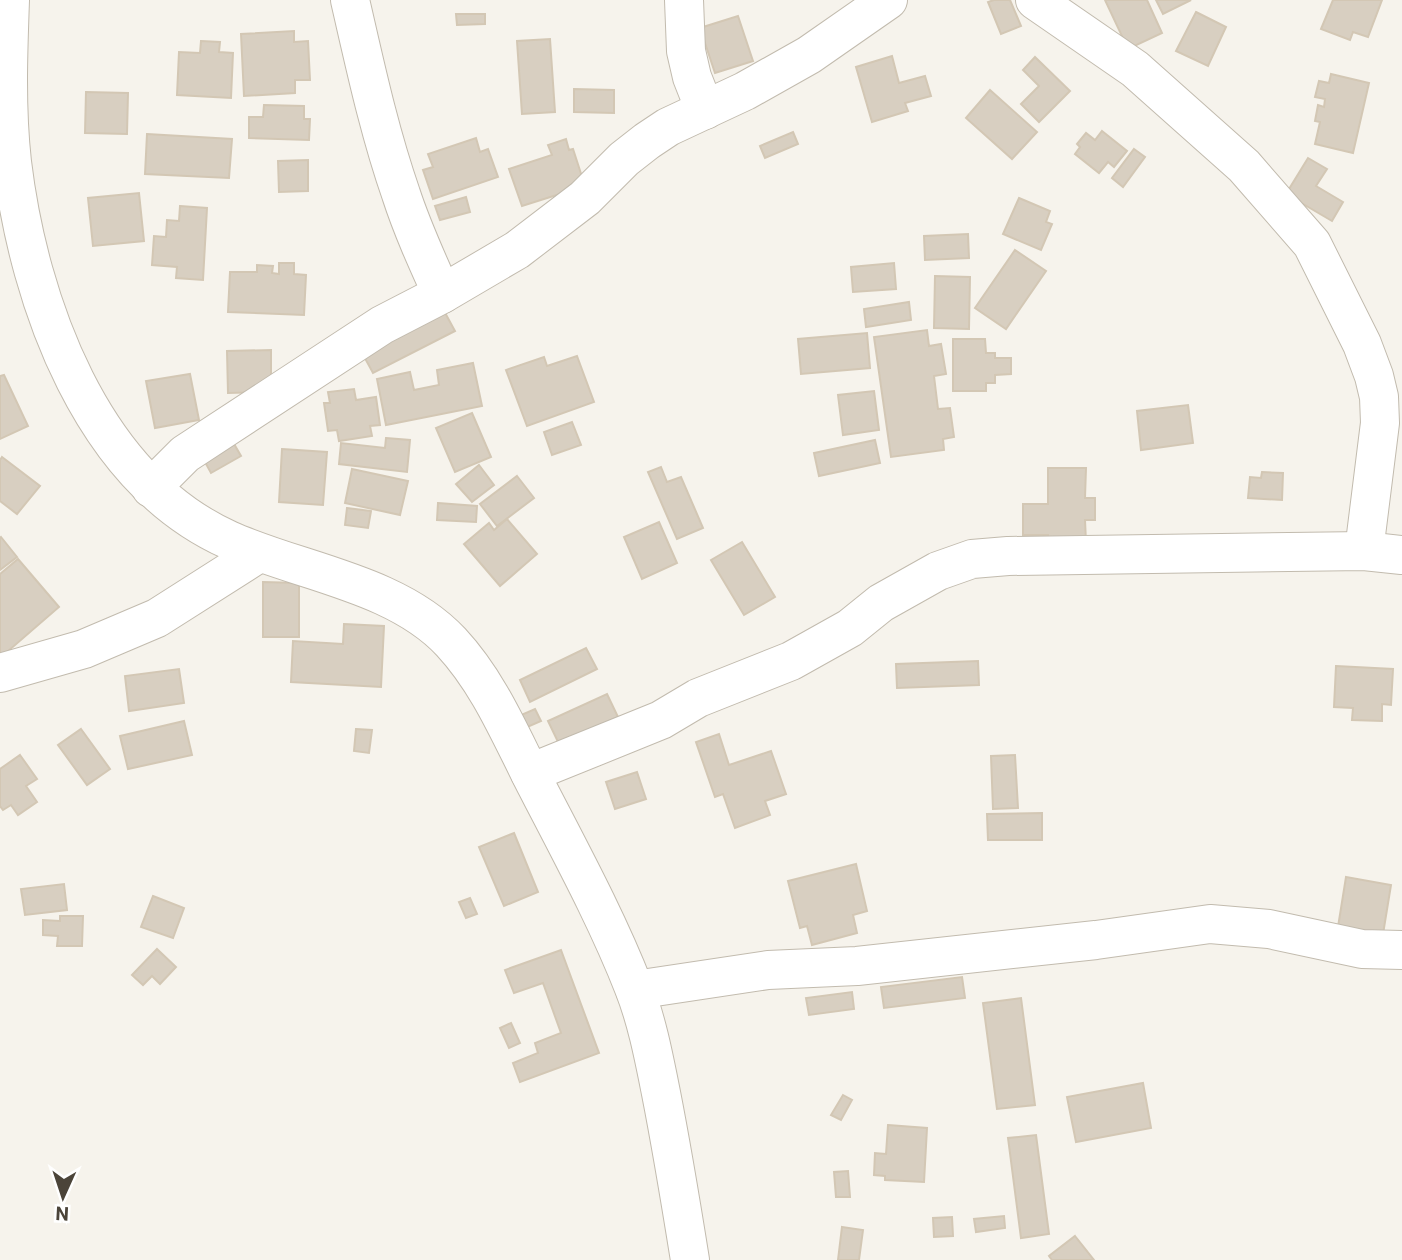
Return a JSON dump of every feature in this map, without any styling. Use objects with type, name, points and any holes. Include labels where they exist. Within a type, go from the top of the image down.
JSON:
[{"type":"street","points":[[10,0],[8,93],[14,257],[50,320],[86,404],[111,442],[151,488],[208,531],[258,553],[381,594],[438,630],[485,684],[582,875],[635,990],[657,1073],[676,1168],[690,1260]]},
{"type":"street","points":[[350,0],[377,114],[400,192],[416,239],[442,294]]},
{"type":"street","points":[[684,0],[686,51],[692,77],[705,110]]},
{"type":"street","points":[[151,488],[173,464],[211,437],[382,325],[517,250],[584,198],[624,159],[668,127],[745,91],[809,55],[888,0]]},
{"type":"street","points":[[1035,0],[1135,69],[1244,166],[1312,244],[1363,344],[1379,397],[1380,423],[1364,551]]},
{"type":"street","points":[[530,773],[661,720],[698,698],[790,661],[849,628],[881,603],[938,571],[972,559],[1008,556],[1364,551],[1402,555]]},
{"type":"street","points":[[0,673],[85,649],[157,618],[258,553]]},
{"type":"street","points":[[635,990],[768,970],[857,966],[1210,924],[1269,929],[1362,949],[1402,950]]},
{"type":"building","points":[[1010,0],[1021,26],[1001,34],[988,2]]},
{"type":"building","points":[[1105,0],[1147,0],[1162,33],[1128,49]]},
{"type":"building","points":[[1156,0],[1191,0],[1163,14]]},
{"type":"building","points":[[1333,0],[1382,0],[1368,37],[1353,32],[1350,40],[1321,29]]},
{"type":"building","points":[[1196,12],[1226,27],[1208,66],[1176,51]]},
{"type":"building","points":[[456,14],[485,14],[485,24],[457,25]]},
{"type":"building","points":[[738,16],[753,61],[715,73],[700,28]]},
{"type":"building","points":[[294,31],[294,42],[308,41],[310,80],[295,80],[295,93],[244,96],[241,34]]},
{"type":"building","points":[[550,39],[555,112],[522,114],[517,41]]},
{"type":"building","points":[[201,41],[220,42],[219,52],[233,53],[231,98],[177,95],[179,52],[200,53]]},
{"type":"building","points":[[892,56],[899,83],[925,76],[931,96],[905,103],[908,111],[872,122],[856,67]]},
{"type":"building","points":[[1035,57],[1070,91],[1039,122],[1021,104],[1039,86],[1023,70]]},
{"type":"building","points":[[1331,74],[1369,83],[1353,153],[1315,144],[1320,122],[1315,121],[1318,105],[1324,107],[1325,99],[1315,97],[1319,81],[1329,83]]},
{"type":"building","points":[[574,89],[614,90],[614,113],[574,112]]},
{"type":"building","points":[[990,90],[1037,132],[1012,159],[966,118]]},
{"type":"building","points":[[86,92],[128,93],[127,134],[85,133]]},
{"type":"building","points":[[264,105],[304,106],[304,119],[310,119],[309,140],[249,138],[249,117],[263,117]]},
{"type":"building","points":[[1102,131],[1127,151],[1114,167],[1108,162],[1099,173],[1075,154],[1080,147],[1077,144],[1086,133],[1095,140]]},
{"type":"building","points":[[793,132],[798,144],[765,158],[760,146]]},
{"type":"building","points":[[147,134],[232,139],[229,178],[145,174]]},
{"type":"building","points":[[476,138],[480,152],[488,149],[498,177],[433,199],[423,170],[433,167],[428,154]]},
{"type":"building","points":[[566,139],[569,150],[573,149],[585,186],[522,206],[509,169],[552,155],[548,145]]},
{"type":"building","points":[[1134,149],[1145,157],[1123,187],[1112,178]]},
{"type":"building","points":[[1308,158],[1327,169],[1316,186],[1343,202],[1332,221],[1286,194]]},
{"type":"building","points":[[308,160],[308,191],[279,192],[278,161]]},
{"type":"building","points":[[139,193],[144,241],[93,246],[88,198]]},
{"type":"building","points":[[466,197],[470,212],[440,220],[435,206]]},
{"type":"building","points":[[1019,198],[1050,211],[1046,222],[1052,224],[1041,250],[1003,234]]},
{"type":"building","points":[[180,206],[207,208],[203,280],[176,278],[177,267],[152,265],[154,236],[166,237],[167,220],[179,221]]},
{"type":"building","points":[[968,234],[969,258],[925,260],[924,236]]},
{"type":"building","points":[[1015,250],[1046,271],[1006,329],[975,308]]},
{"type":"building","points":[[279,263],[294,263],[294,274],[306,275],[304,315],[228,312],[230,272],[257,272],[257,265],[273,266],[272,273],[279,274]]},
{"type":"building","points":[[894,263],[896,289],[853,292],[851,267]]},
{"type":"building","points":[[935,276],[970,277],[969,329],[934,328]]},
{"type":"building","points":[[909,302],[911,320],[866,327],[864,309]]},
{"type":"building","points":[[443,309],[455,331],[373,373],[361,351]]},
{"type":"building","points":[[927,330],[929,346],[941,344],[946,374],[934,376],[938,409],[950,408],[954,437],[943,439],[944,450],[891,457],[874,337]]},
{"type":"building","points":[[867,333],[870,368],[801,374],[798,339]]},
{"type":"building","points":[[953,339],[985,339],[986,353],[995,353],[995,358],[1011,358],[1011,374],[995,375],[995,383],[986,383],[986,391],[953,391]]},
{"type":"building","points":[[271,350],[271,392],[228,393],[227,351]]},
{"type":"building","points":[[577,356],[594,402],[527,426],[506,370],[544,357],[547,366]]},
{"type":"building","points":[[473,363],[482,406],[386,425],[377,379],[410,372],[414,390],[439,385],[437,370]]},
{"type":"building","points":[[190,374],[199,420],[155,428],[146,381]]},
{"type":"building","points":[[4,375],[28,426],[0,439],[0,376]]},
{"type":"building","points":[[354,389],[356,400],[376,397],[380,425],[370,426],[372,436],[339,441],[337,430],[328,431],[324,403],[330,403],[328,392]]},
{"type":"building","points":[[874,391],[879,430],[843,435],[838,395]]},
{"type":"building","points":[[1188,405],[1193,443],[1141,450],[1137,411]]},
{"type":"building","points":[[472,413],[491,457],[455,472],[436,428]]},
{"type":"building","points":[[572,422],[581,445],[552,455],[544,432]]},
{"type":"building","points":[[230,437],[241,456],[211,473],[200,453]]},
{"type":"building","points":[[386,438],[410,440],[407,472],[339,464],[341,443],[385,448]]},
{"type":"building","points":[[875,440],[880,463],[819,476],[814,453]]},
{"type":"building","points":[[282,449],[327,452],[323,505],[279,502]]},
{"type":"building","points":[[2,457],[40,486],[17,514],[0,501]]},
{"type":"building","points":[[479,465],[494,485],[472,502],[456,484]]},
{"type":"building","points":[[661,467],[667,482],[681,477],[703,528],[677,539],[648,472]]},
{"type":"building","points":[[1048,468],[1086,468],[1085,498],[1095,498],[1095,520],[1085,520],[1086,542],[1048,542],[1048,535],[1023,535],[1023,504],[1048,504]]},
{"type":"building","points":[[352,469],[408,481],[400,515],[345,503]]},
{"type":"building","points":[[1262,472],[1283,473],[1282,500],[1248,498],[1250,477],[1261,478]]},
{"type":"building","points":[[517,476],[534,498],[497,526],[480,504]]},
{"type":"building","points":[[438,503],[477,506],[476,522],[437,520]]},
{"type":"building","points":[[347,508],[371,511],[368,528],[345,525]]},
{"type":"building","points":[[507,519],[537,554],[500,586],[464,544],[489,523],[494,530]]},
{"type":"building","points":[[659,522],[677,563],[642,579],[624,537]]},
{"type":"building","points":[[0,538],[17,557],[0,570]]},
{"type":"building","points":[[742,542],[775,597],[744,615],[711,560]]},
{"type":"building","points":[[18,559],[59,607],[0,658],[0,574]]},
{"type":"building","points":[[263,582],[299,583],[299,637],[263,637]]},
{"type":"building","points":[[344,624],[384,626],[381,687],[291,682],[293,641],[343,644]]},
{"type":"building","points":[[586,648],[597,669],[530,702],[520,680]]},
{"type":"building","points":[[978,661],[979,685],[897,688],[896,664]]},
{"type":"building","points":[[1336,666],[1393,669],[1391,705],[1382,704],[1382,721],[1352,720],[1353,708],[1334,707]]},
{"type":"building","points":[[179,669],[184,703],[129,711],[125,676]]},
{"type":"building","points":[[607,694],[618,717],[559,744],[548,721]]},
{"type":"building","points":[[535,709],[541,721],[525,728],[519,716]]},
{"type":"building","points":[[184,721],[192,755],[128,769],[120,736]]},
{"type":"building","points":[[81,729],[110,769],[87,785],[58,745]]},
{"type":"building","points":[[356,729],[372,730],[369,753],[354,751]]},
{"type":"building","points":[[719,734],[729,765],[771,751],[786,794],[765,801],[770,815],[735,828],[723,794],[715,797],[696,742]]},
{"type":"building","points":[[20,755],[37,779],[26,786],[37,802],[18,815],[11,805],[3,810],[0,806],[0,769]]},
{"type":"building","points":[[1015,755],[1018,808],[993,809],[991,756]]},
{"type":"building","points":[[637,772],[646,799],[615,809],[606,782]]},
{"type":"building","points":[[1042,813],[1042,840],[988,840],[987,814]]},
{"type":"building","points":[[514,833],[538,892],[504,906],[479,847]]},
{"type":"building","points":[[856,864],[867,911],[853,915],[857,933],[812,945],[807,926],[800,928],[788,881]]},
{"type":"building","points":[[1346,877],[1391,885],[1383,934],[1338,927]]},
{"type":"building","points":[[64,884],[67,910],[25,915],[21,889]]},
{"type":"building","points":[[153,896],[184,908],[173,938],[141,927]]},
{"type":"building","points":[[470,898],[477,914],[466,918],[459,902]]},
{"type":"building","points":[[60,916],[83,916],[82,946],[57,946],[58,936],[43,935],[43,920],[60,921]]},
{"type":"building","points":[[157,949],[176,967],[160,984],[152,976],[143,985],[132,975]]},
{"type":"building","points":[[561,950],[599,1053],[520,1082],[513,1063],[538,1053],[535,1043],[561,1033],[543,983],[514,993],[505,970]]},
{"type":"building","points":[[962,977],[965,998],[884,1008],[881,987]]},
{"type":"building","points":[[852,992],[854,1009],[809,1015],[806,998]]},
{"type":"building","points":[[1021,998],[1035,1105],[997,1109],[983,1003]]},
{"type":"building","points":[[511,1023],[520,1043],[509,1048],[500,1028]]},
{"type":"building","points":[[1143,1083],[1151,1128],[1076,1142],[1067,1097]]},
{"type":"building","points":[[843,1095],[852,1100],[841,1120],[831,1115]]},
{"type":"building","points":[[888,1125],[927,1128],[924,1182],[885,1180],[885,1176],[874,1175],[875,1153],[886,1154]]},
{"type":"building","points":[[1036,1135],[1049,1234],[1021,1238],[1008,1138]]},
{"type":"building","points":[[848,1171],[850,1197],[836,1197],[834,1172]]},
{"type":"building","points":[[1004,1216],[1005,1228],[976,1232],[974,1219]]},
{"type":"building","points":[[952,1217],[953,1236],[934,1237],[933,1218]]},
{"type":"building","points":[[842,1227],[863,1230],[859,1260],[838,1260]]},
{"type":"building","points":[[1075,1236],[1094,1260],[1052,1260],[1049,1256]]}]
